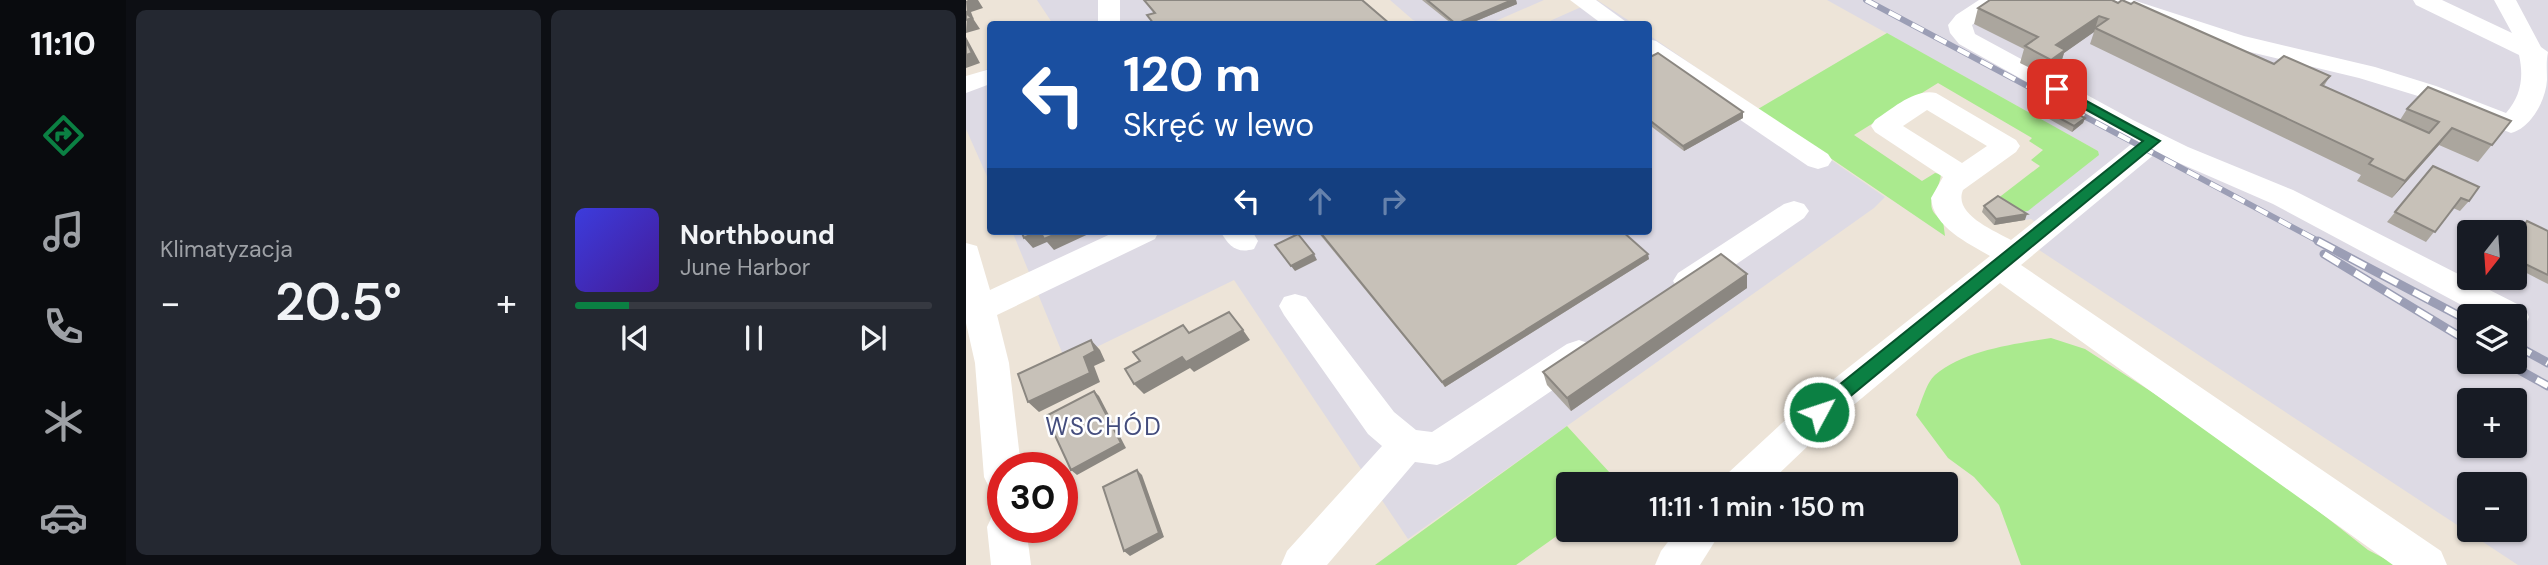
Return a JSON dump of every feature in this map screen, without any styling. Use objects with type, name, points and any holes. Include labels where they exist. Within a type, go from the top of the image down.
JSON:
[{"type":"street","points":[[1109,0],[1109,21]]},
{"type":"street","points":[[1581,0],[1612,21]]},
{"type":"street","points":[[1994,0],[1960,25],[1967,39],[2153,141],[2283,197],[2488,304]]},
{"type":"street","points":[[2110,0],[2238,42],[2366,72],[2511,125],[2538,105],[2535,75],[2539,55],[2505,0]]},
{"type":"street","points":[[2424,0],[2539,55]]},
{"type":"street","points":[[1652,49],[1818,160]]},
{"type":"street","points":[[966,85],[987,77]]},
{"type":"street","points":[[1755,472],[1819,412],[2153,141]]},
{"type":"street","points":[[1962,176],[1947,190],[1948,210],[2004,260],[2427,565]]},
{"type":"street","points":[[1668,295],[1794,211]]},
{"type":"street","points":[[981,308],[1136,235]]},
{"type":"street","points":[[966,254],[992,363],[1001,452]]},
{"type":"street","points":[[1295,306],[1381,423],[1407,445],[1437,449],[1610,334]]},
{"type":"street","points":[[1301,565],[1407,445]]},
{"type":"street","points":[[1675,565],[1693,542]]},
{"type":"street","points":[[1009,543],[1011,565]]},
{"type":"shaded area","points":[[1037,0],[1362,0],[1386,21],[1051,21]]},
{"type":"shaded area","points":[[1390,0],[1544,0],[1496,21],[1413,20]]},
{"type":"shaded area","points":[[1597,0],[1629,21],[1550,21]]},
{"type":"shaded area","points":[[1827,0],[2548,0],[2548,565],[2518,565],[2483,542],[2527,542],[2527,472],[2457,472],[2457,525],[2036,248],[2053,233],[2031,219],[2025,220],[2015,213],[2098,151]]},
{"type":"shaded area","points":[[1652,37],[1885,197],[1874,208],[1408,539],[1234,280],[1066,362],[1014,235],[1652,235]]},
{"type":"shaded area","points":[[987,69],[987,176],[966,129],[966,78]]},
{"type":"green space","points":[[1887,33],[2098,151],[2099,155],[2028,211],[2015,213],[1997,199],[2040,166],[2031,160],[2043,150],[2029,141],[2032,138],[1938,83],[1854,135],[1922,181],[1935,173],[1941,174],[1931,204],[1932,210],[1943,221],[1945,236],[1758,109]]},
{"type":"green space","points":[[2051,338],[2085,349],[2155,394],[2265,469],[2368,550],[2397,565],[2021,565],[1999,505],[1974,477],[1948,458],[1916,415],[1929,383],[1947,366],[1990,349]]},
{"type":"green space","points":[[1567,426],[1609,472],[1556,472],[1556,537],[1516,565],[1375,565]]},
{"type":"building","points":[[1144,0],[1362,0],[1386,21],[1152,21],[1147,15],[1155,13]]},
{"type":"building","points":[[1427,0],[1512,0],[1463,21],[1452,21]]},
{"type":"building","points":[[1990,0],[2134,2],[2274,64],[2284,56],[2330,76],[2321,85],[2429,133],[2439,122],[2407,109],[2428,87],[2511,121],[2492,145],[2452,128],[2405,181],[2369,164],[2373,159],[2095,28],[2108,19],[2099,16],[2056,45],[2065,50],[2051,60],[2025,46],[2038,37],[1978,8]]},
{"type":"building","points":[[966,41],[972,53],[966,55]]},
{"type":"building","points":[[1658,53],[1743,112],[1683,146],[1652,122],[1652,56]]},
{"type":"building","points":[[2041,94],[2085,118],[2074,126],[2030,102]]},
{"type":"building","points":[[2433,166],[2479,187],[2469,201],[2461,198],[2435,232],[2395,212]]},
{"type":"building","points":[[1998,196],[2027,214],[1996,219],[1984,206]]},
{"type":"building","points":[[2527,221],[2548,231],[2548,275],[2527,265]]},
{"type":"building","points":[[1299,235],[1314,254],[1291,266],[1275,245]]},
{"type":"building","points":[[1322,235],[1627,235],[1648,254],[1442,382]]},
{"type":"building","points":[[1721,254],[1747,274],[1567,398],[1543,372]]},
{"type":"building","points":[[1229,312],[1243,330],[1186,362],[1182,357],[1134,384],[1125,369],[1140,361],[1133,352],[1183,325],[1189,333]]},
{"type":"building","points":[[1091,340],[1095,351],[1084,357],[1090,373],[1028,402],[1018,374]]},
{"type":"building","points":[[1094,391],[1121,443],[1078,466],[1078,452],[1063,452],[1046,416]]},
{"type":"building","points":[[1137,470],[1159,533],[1124,551],[1103,487]]},
{"type":"railway","points":[[1866,0],[2322,243]]},
{"type":"railway","points":[[2318,241],[2457,315]]},
{"type":"railway","points":[[2324,254],[2457,335]]},
{"type":"railway","points":[[2527,352],[2548,363]]},
{"type":"railway","points":[[2526,374],[2548,386]]},
{"type":"district","name":"WSCHÓD","points":[[1104,427]]},
{"type":"route","points":[[1819,412],[2153,141],[2057,89]]}]
